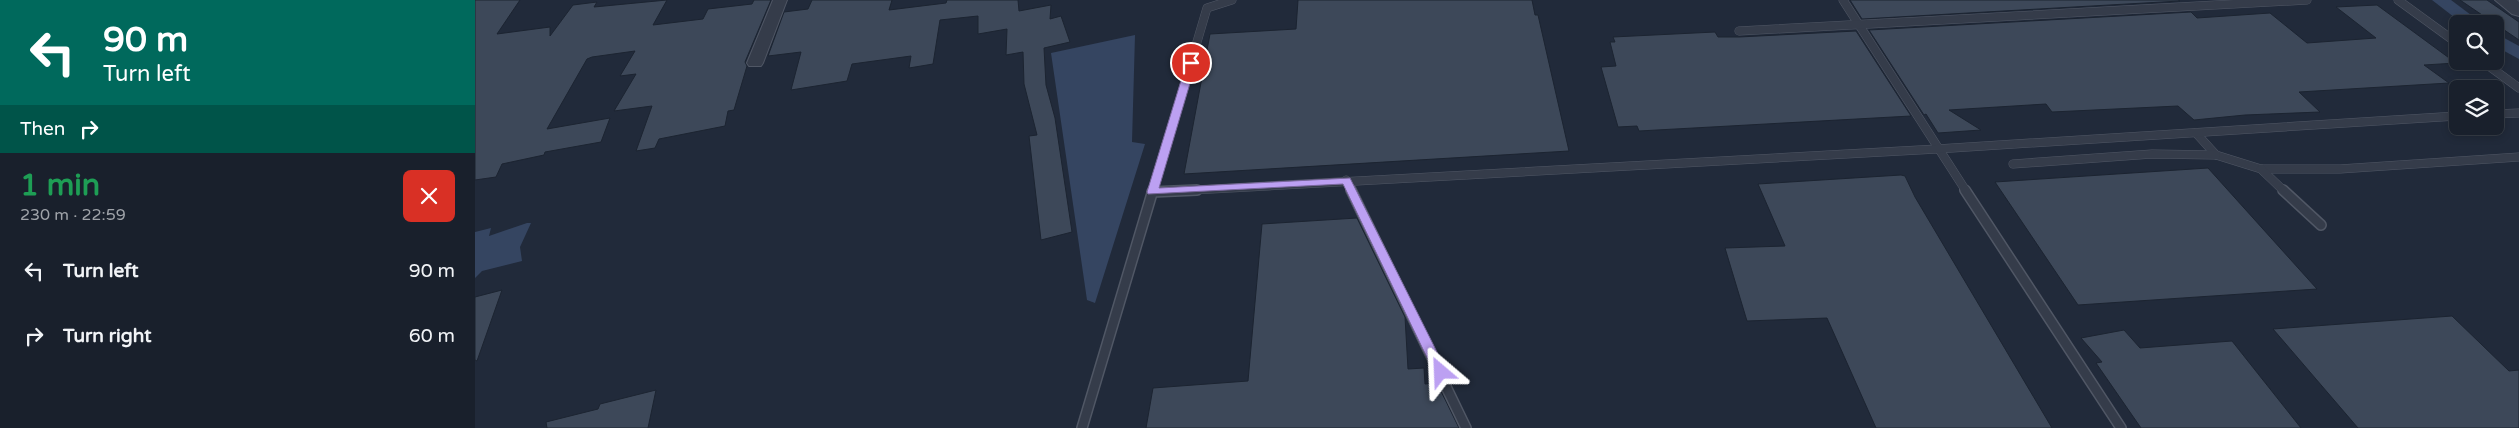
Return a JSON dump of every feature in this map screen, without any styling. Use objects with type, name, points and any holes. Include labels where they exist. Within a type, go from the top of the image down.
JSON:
[{"type":"street","points":[[755,63],[780,0]]},
{"type":"lane","points":[[1082,428],[1207,8],[1232,0]]},
{"type":"lane","points":[[1843,0],[1937,149],[1988,222],[2121,428]]},
{"type":"lane","points":[[1739,30],[2307,0]]},
{"type":"lane","points":[[2398,0],[2449,38]]},
{"type":"lane","points":[[2494,70],[2519,88]]},
{"type":"lane","points":[[2504,114],[2519,113]]},
{"type":"lane","points":[[1152,192],[1937,149],[2449,117]]},
{"type":"lane","points":[[2196,133],[2216,155]]},
{"type":"lane","points":[[2013,164],[2152,154],[2216,155],[2261,169],[2340,169],[2519,157]]},
{"type":"lane","points":[[2261,169],[2321,225]]},
{"type":"lane","points":[[1346,180],[1466,428]]},
{"type":"water","points":[[1135,35],[1132,142],[1145,144],[1095,303],[1087,300],[1051,53]]},
{"type":"water","points":[[531,223],[520,247],[522,261],[482,271],[475,278],[475,232],[491,228],[489,236]]},
{"type":"building","points":[[475,0],[520,0],[497,34],[550,27],[550,36],[573,5],[597,2],[594,7],[667,0],[653,25],[703,19],[708,9],[752,4],[754,0],[771,0],[745,62],[747,66],[734,110],[728,111],[725,126],[659,139],[655,148],[636,151],[652,106],[614,111],[636,74],[620,76],[635,51],[592,57],[587,59],[547,129],[610,118],[601,142],[545,152],[544,155],[502,164],[496,177],[475,180]]},
{"type":"building","points":[[812,0],[892,0],[889,10],[946,3],[947,0],[1018,0],[1019,11],[1051,5],[1050,19],[1061,16],[1070,42],[1044,48],[1046,85],[1055,118],[1072,232],[1041,240],[1029,136],[1037,135],[1024,84],[1023,52],[1006,55],[1007,29],[978,34],[978,16],[940,20],[933,64],[909,68],[911,56],[852,64],[847,81],[791,90],[801,52],[768,56],[784,12],[808,9]]},
{"type":"building","points":[[1298,0],[1532,0],[1535,15],[1538,15],[1569,151],[1184,174],[1210,34],[1296,29]]},
{"type":"building","points":[[1850,0],[2178,0],[2180,1],[1862,19]]},
{"type":"building","points":[[2460,0],[2487,0],[2519,22],[2519,40],[2504,30],[2504,15],[2482,15]]},
{"type":"building","points":[[2377,5],[2449,58],[2449,63],[2424,65],[2449,83],[2299,92],[2320,112],[2245,115],[2194,120],[2178,106],[2052,112],[2046,104],[1949,110],[1981,130],[1938,133],[1926,114],[1924,115],[1869,30],[2191,12],[2197,18],[2270,13],[2307,43],[2376,38],[2336,7]]},
{"type":"building","points":[[1856,31],[1911,116],[1639,131],[1637,126],[1618,127],[1601,67],[1616,66],[1610,42],[1615,42],[1613,37],[1715,32],[1718,37],[1739,37]]},
{"type":"building","points":[[2208,168],[2317,289],[2078,305],[1995,182]]},
{"type":"building","points":[[1905,176],[1915,197],[2052,428],[1876,428],[1827,318],[1747,321],[1725,248],[1785,246],[1758,184]]},
{"type":"building","points":[[1357,218],[1405,317],[1408,369],[1424,368],[1425,384],[1437,383],[1459,428],[1146,428],[1153,388],[1248,381],[1262,224]]},
{"type":"building","points":[[502,290],[477,361],[475,360],[475,297]]},
{"type":"building","points":[[2452,316],[2509,371],[2519,370],[2519,428],[2358,428],[2273,329]]},
{"type":"building","points":[[2124,330],[2140,348],[2232,341],[2301,428],[2141,428],[2096,363],[2102,362],[2081,338]]},
{"type":"building","points":[[656,390],[648,428],[547,428],[546,422],[598,409],[600,404]]},
{"type":"waterway","points":[[2440,0],[2462,15]]},
{"type":"waterway","points":[[2504,44],[2519,54]]},
{"type":"route","points":[[1191,63],[1152,192],[1245,188],[1346,180],[1441,372]]}]
